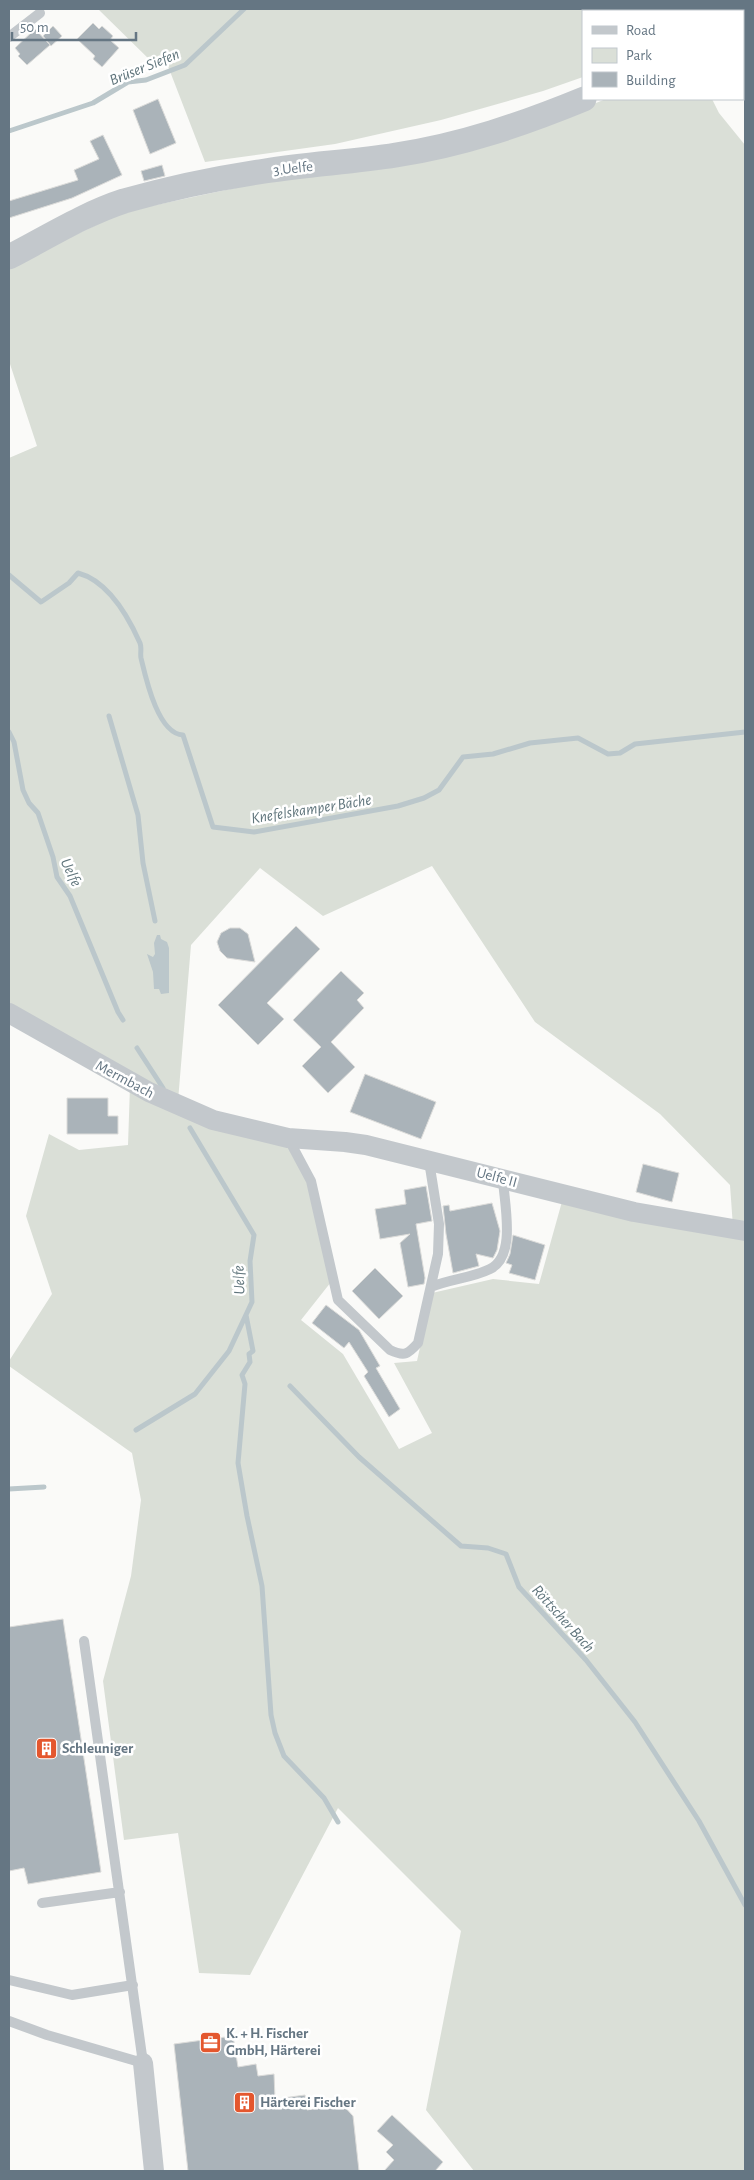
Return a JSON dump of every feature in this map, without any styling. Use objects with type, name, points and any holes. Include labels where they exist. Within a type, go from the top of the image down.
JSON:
[{"type":"street","name":"3.Uelfe","points":[[9,257],[81,219],[123,202],[199,182],[266,170],[398,155],[490,135],[582,100]]},
{"type":"street","name":"Mermbach","points":[[9,1013],[149,1092],[212,1120],[247,1130]]},
{"type":"street","name":"Uelfe II","points":[[247,1130],[288,1138],[345,1142],[634,1212],[745,1230]]},
{"type":"street","points":[[143,2063],[154,2171]]},
{"type":"lane","points":[[9,37],[40,13]]},
{"type":"lane","points":[[288,1138],[311,1181],[338,1300],[372,1330],[390,1350],[400,1354],[410,1352],[418,1343],[438,1254],[439,1224],[429,1161]]},
{"type":"lane","points":[[431,1287],[490,1269],[500,1262],[508,1238],[503,1179]]},
{"type":"lane","points":[[9,2021],[47,2035],[143,2063],[84,1641]]},
{"type":"lane","points":[[42,1903],[120,1892]]},
{"type":"lane","points":[[9,1980],[72,1995],[133,1985]]},
{"type":"green space","points":[[98,9],[682,10],[582,10],[582,77],[543,91],[441,120],[335,144],[205,162],[166,61],[154,64]]},
{"type":"green space","points":[[603,100],[712,100],[719,113],[745,145],[745,1228],[733,1227],[730,1185],[660,1114],[535,1022],[432,866],[323,916],[260,868],[191,945],[178,1101],[9,1009],[9,458],[37,446],[9,361],[9,267],[123,212],[553,120]]},
{"type":"green space","points":[[130,1086],[286,1141],[308,1183],[331,1282],[301,1320],[343,1354],[399,1449],[432,1433],[394,1363],[417,1361],[432,1293],[493,1279],[539,1284],[563,1198],[745,1235],[745,2171],[474,2171],[426,2110],[461,1931],[338,1808],[250,1975],[199,1973],[178,1833],[124,1840],[103,1681],[131,1576],[141,1500],[132,1453],[9,1366],[9,1361],[52,1294],[26,1216],[49,1134],[79,1150],[128,1145]]},
{"type":"shaded area","points":[[157,935],[160,935],[161,939],[167,942],[169,948],[169,993],[161,994],[159,989],[154,989],[153,972],[147,954],[153,957],[155,954],[154,943]]},
{"type":"building","points":[[93,23],[99,29],[102,26],[113,36],[110,40],[119,48],[102,67],[93,59],[95,56],[77,39]]},
{"type":"building","points":[[53,26],[62,36],[51,46],[43,36]]},
{"type":"building","points":[[35,29],[50,45],[27,65],[18,56],[20,54],[15,48]]},
{"type":"building","points":[[158,99],[176,143],[150,154],[133,110]]},
{"type":"building","points":[[103,135],[122,175],[72,198],[9,218],[9,201],[78,180],[74,170],[99,159],[90,141]]},
{"type":"building","points":[[162,165],[165,176],[144,181],[141,171]]},
{"type":"building","points":[[296,926],[320,949],[267,1003],[284,1019],[258,1045],[218,1005]]},
{"type":"building","points":[[230,928],[240,928],[248,934],[255,962],[227,958],[220,951],[217,942],[221,933]]},
{"type":"building","points":[[341,971],[364,993],[357,1000],[364,1008],[331,1042],[355,1067],[328,1093],[302,1066],[321,1047],[293,1020]]},
{"type":"building","points":[[365,1074],[436,1102],[421,1139],[350,1112]]},
{"type":"building","points":[[67,1098],[108,1098],[108,1116],[118,1116],[118,1134],[67,1134]]},
{"type":"building","points":[[643,1164],[679,1173],[672,1202],[636,1192]]},
{"type":"building","points":[[426,1186],[432,1221],[416,1224],[425,1278],[424,1284],[408,1287],[400,1243],[410,1234],[380,1239],[375,1209],[406,1204],[404,1190]]},
{"type":"building","points":[[492,1203],[500,1231],[497,1250],[493,1258],[476,1254],[479,1266],[453,1273],[443,1206],[449,1205],[450,1211]]},
{"type":"building","points":[[513,1235],[545,1245],[535,1280],[509,1273],[512,1265],[506,1263],[510,1254]]},
{"type":"building","points":[[375,1268],[403,1296],[379,1319],[352,1291]]},
{"type":"building","points":[[326,1305],[359,1330],[380,1366],[376,1368],[400,1409],[389,1417],[364,1376],[368,1372],[349,1342],[344,1348],[312,1323]]},
{"type":"building","name":"Schleuniger","points":[[63,1619],[101,1872],[28,1884],[24,1868],[9,1871],[9,1627]]},
{"type":"building","name":"Härterei Fischer","points":[[233,2036],[238,2067],[256,2064],[258,2076],[274,2074],[275,2099],[305,2095],[307,2110],[342,2104],[353,2116],[359,2171],[188,2171],[174,2044]]},
{"type":"building","points":[[392,2115],[443,2162],[435,2171],[384,2171],[394,2160],[386,2152],[393,2145],[377,2131]]},
{"type":"waterway","name":"Brüser Siefen","points":[[9,131],[93,103],[128,82],[146,80],[185,65],[244,9]]},
{"type":"waterway","name":"Knefelskamper Bäche","points":[[9,575],[41,602],[69,583],[78,573],[89,577],[99,584],[116,601],[140,643],[141,658],[154,704],[167,726],[174,732],[183,735],[213,827],[254,832],[398,806],[424,798],[439,790],[463,757],[493,754],[530,743],[578,738],[608,754],[620,753],[635,744],[745,732]]},
{"type":"waterway","name":"Knefelskamper Bäche","points":[[109,716],[138,815],[143,863],[155,921]]},
{"type":"waterway","name":"Uelfe","points":[[9,732],[14,742],[23,790],[29,803],[38,813],[53,857],[57,877],[70,896],[123,1020]]},
{"type":"waterway","name":"Uelfe","points":[[137,1048],[163,1088]]},
{"type":"waterway","name":"Uelfe","points":[[136,1430],[195,1394],[229,1351],[252,1302],[250,1261],[254,1235],[190,1128]]},
{"type":"waterway","points":[[246,1315],[253,1351],[249,1354],[250,1362],[242,1375],[245,1384],[238,1463],[262,1586],[271,1715],[275,1733],[284,1756],[324,1798],[338,1822]]},
{"type":"waterway","name":"Röttscher Bach","points":[[290,1386],[359,1457],[461,1546],[488,1548],[506,1554],[519,1587],[586,1660],[635,1722],[699,1821],[745,1905]]},
{"type":"waterway","name":"Uelfe","points":[[9,1489],[44,1487]]},
{"type":"place","name":"Schleuniger","points":[[46,1748]]},
{"type":"place","name":"K. + H. Fischer GmbH, Härterei","points":[[210,2042]]},
{"type":"place","name":"Härterei Fischer","points":[[244,2102]]}]
